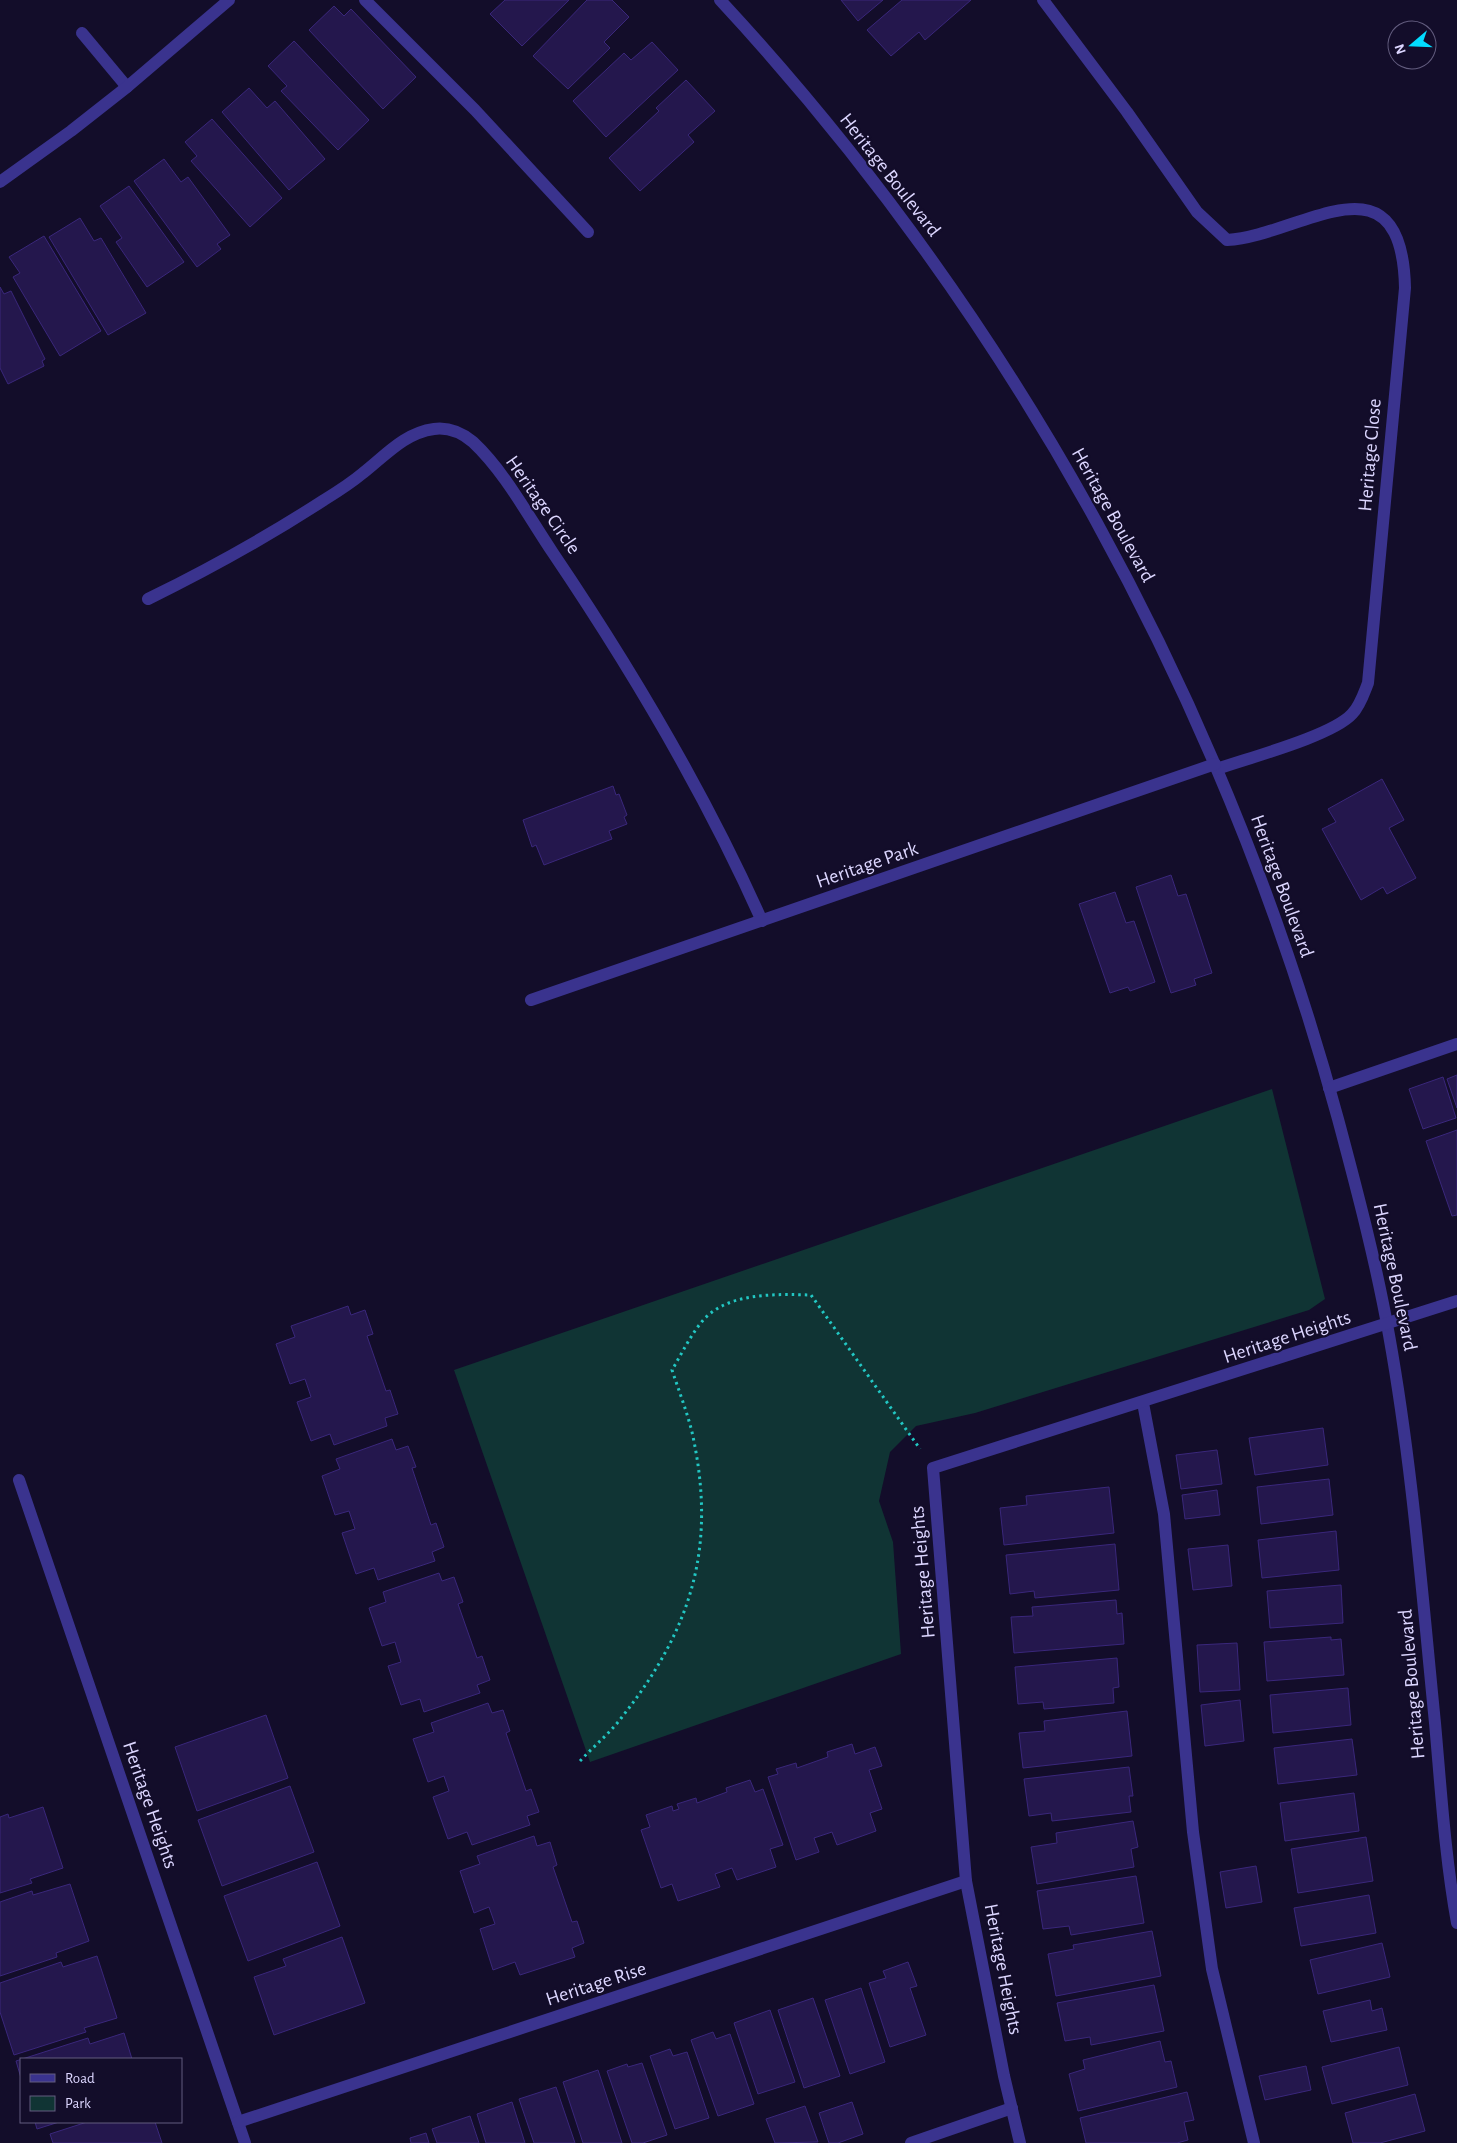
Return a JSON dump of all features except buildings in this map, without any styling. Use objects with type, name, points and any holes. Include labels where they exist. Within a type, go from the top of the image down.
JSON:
[{"type":"street","points":[[0,182],[64,136],[127,87],[229,0]]},
{"type":"street","points":[[365,0],[476,110],[588,232]]},
{"type":"street","name":"Heritage Boulevard","points":[[720,0],[762,44],[908,226],[1002,363],[1070,473],[1124,570],[1174,673],[1247,840],[1286,947],[1329,1088],[1364,1220],[1387,1325],[1414,1507],[1444,1826],[1457,1923]]},
{"type":"street","name":"Heritage Close","points":[[1043,0],[1128,112],[1197,212],[1227,240],[1246,239],[1318,214],[1358,209],[1372,211],[1386,221],[1400,244],[1404,261],[1405,288],[1368,683],[1352,714],[1336,724],[1313,736],[1216,766]]},
{"type":"street","points":[[82,33],[127,87]]},
{"type":"street","name":"Heritage Circle","points":[[148,599],[225,560],[275,531],[363,473],[390,449],[413,436],[435,429],[456,430],[472,442],[495,468],[580,593],[649,702],[728,845],[762,921]]},
{"type":"street","name":"Heritage Park","points":[[531,1000],[1216,766]]},
{"type":"street","points":[[1329,1088],[1457,1044]]},
{"type":"street","name":"Heritage Heights","points":[[1020,2143],[966,1881],[933,1468],[1143,1403],[1457,1301]]},
{"type":"street","points":[[1143,1403],[1164,1514],[1193,1832],[1212,1970],[1254,2143]]},
{"type":"street","name":"Heritage Heights","points":[[19,1480],[245,2143]]},
{"type":"street","points":[[1444,1826],[1457,1822]]},
{"type":"street","name":"Heritage Rise","points":[[238,2122],[966,1881]]},
{"type":"street","points":[[911,2143],[1012,2108]]},
{"type":"path","points":[[580,1761],[621,1718],[655,1672],[680,1623],[698,1567],[702,1499],[692,1432],[672,1370],[701,1323],[726,1304],[770,1294],[811,1295],[933,1468]]},
{"type":"green space","points":[[1272,1089],[1325,1299],[1309,1310],[975,1413],[916,1426],[890,1452],[879,1501],[893,1542],[901,1654],[590,1762],[454,1370]]}]
